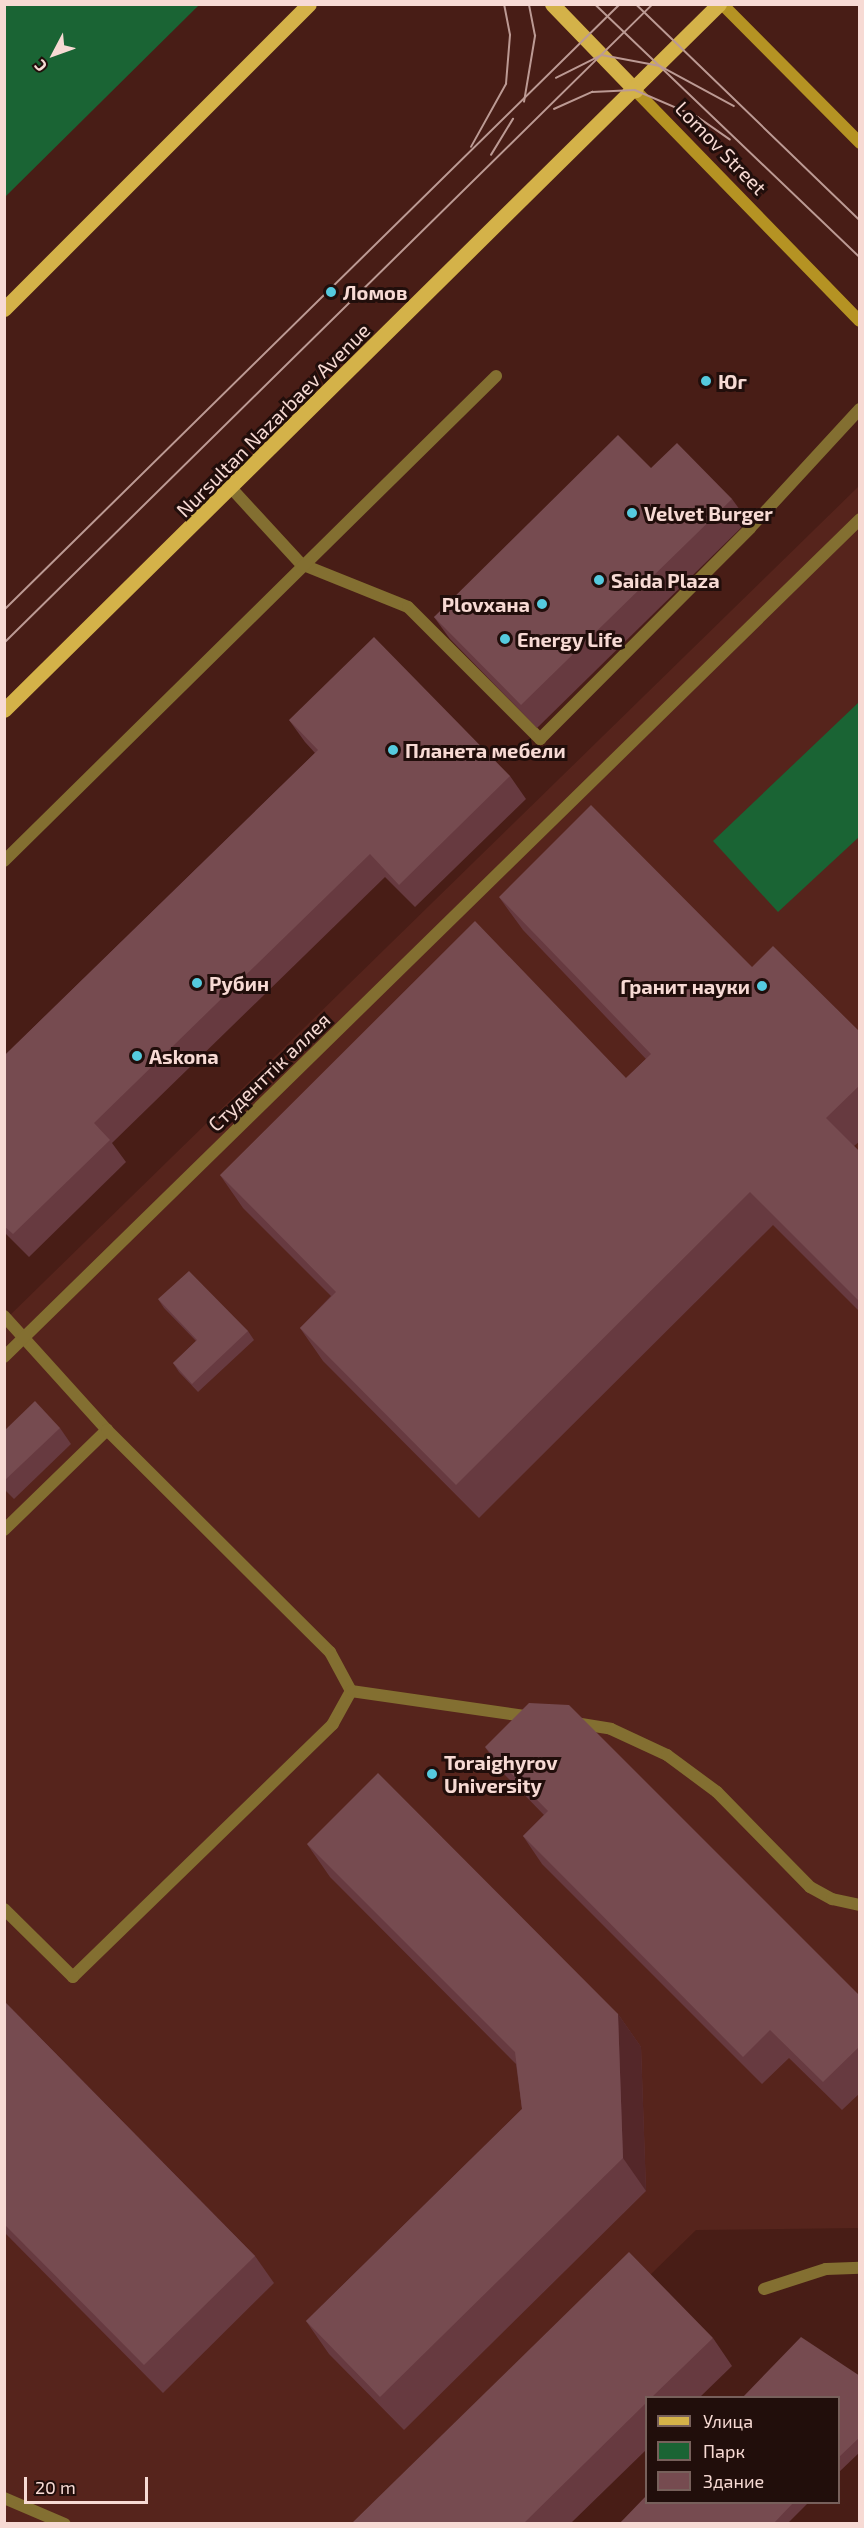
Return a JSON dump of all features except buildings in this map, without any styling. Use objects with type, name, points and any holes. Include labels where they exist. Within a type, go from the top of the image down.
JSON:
[{"type":"main road","points":[[4,309],[309,4]]},
{"type":"main road","name":"Lomov Street","points":[[552,4],[860,321]]},
{"type":"main road","points":[[721,4],[860,143]]},
{"type":"main road","name":"Nursultan Nazarbaev Avenue","points":[[4,710],[233,490],[721,4]]},
{"type":"lane","points":[[4,861],[301,564],[496,376]]},
{"type":"lane","points":[[233,490],[301,564],[408,607],[540,739],[750,528],[860,409]]},
{"type":"lane","name":"Студенттік аллея","points":[[4,1357],[860,519]]},
{"type":"lane","points":[[4,1316],[107,1430],[330,1652],[351,1691]]},
{"type":"lane","points":[[4,1530],[107,1430]]},
{"type":"lane","points":[[351,1691],[611,1729],[667,1755],[717,1792],[810,1887],[832,1899],[860,1905]]},
{"type":"lane","points":[[4,1909],[73,1977],[333,1724],[351,1691]]},
{"type":"lane","points":[[764,2289],[826,2269],[860,2268]]},
{"type":"lane","points":[[4,2498],[65,2523]]},
{"type":"shaded area","name":"Toraighyrov University","points":[[859,486],[859,2228],[696,2230],[397,2523],[5,2524],[5,1320]]},
{"type":"green space","points":[[5,4],[199,4],[199,5],[5,197]]},
{"type":"green space","points":[[859,702],[859,837],[778,912],[713,841]]},
{"type":"tram line","points":[[471,147],[506,84],[510,35],[504,4]]},
{"type":"tram line","points":[[524,102],[535,36],[529,4]]},
{"type":"tram line","points":[[595,4],[860,257]]},
{"type":"tram line","points":[[4,610],[620,4]]},
{"type":"tram line","points":[[636,4],[860,220]]},
{"type":"tram line","points":[[4,643],[653,4]]},
{"type":"tram line","points":[[556,78],[602,55],[660,66],[734,106]]},
{"type":"tram line","points":[[554,109],[592,92],[635,90],[698,117],[730,139]]},
{"type":"tram line","points":[[491,155],[513,119]]},
{"type":"place","name":"Ломов","points":[[331,292]]},
{"type":"place","name":"Юг","points":[[706,381]]},
{"type":"place","name":"Velvet Burger","points":[[632,513]]},
{"type":"place","name":"Saida Plaza","points":[[599,580]]},
{"type":"place","name":"Plovхана","points":[[542,604]]},
{"type":"place","name":"Energy Life","points":[[505,639]]},
{"type":"place","name":"Планета мебели","points":[[393,750]]},
{"type":"place","name":"Рубин","points":[[197,983]]},
{"type":"place","name":"Гранит науки","points":[[762,986]]},
{"type":"place","name":"Askona","points":[[137,1056]]},
{"type":"place","name":"Toraighyrov University","points":[[432,1774]]}]
